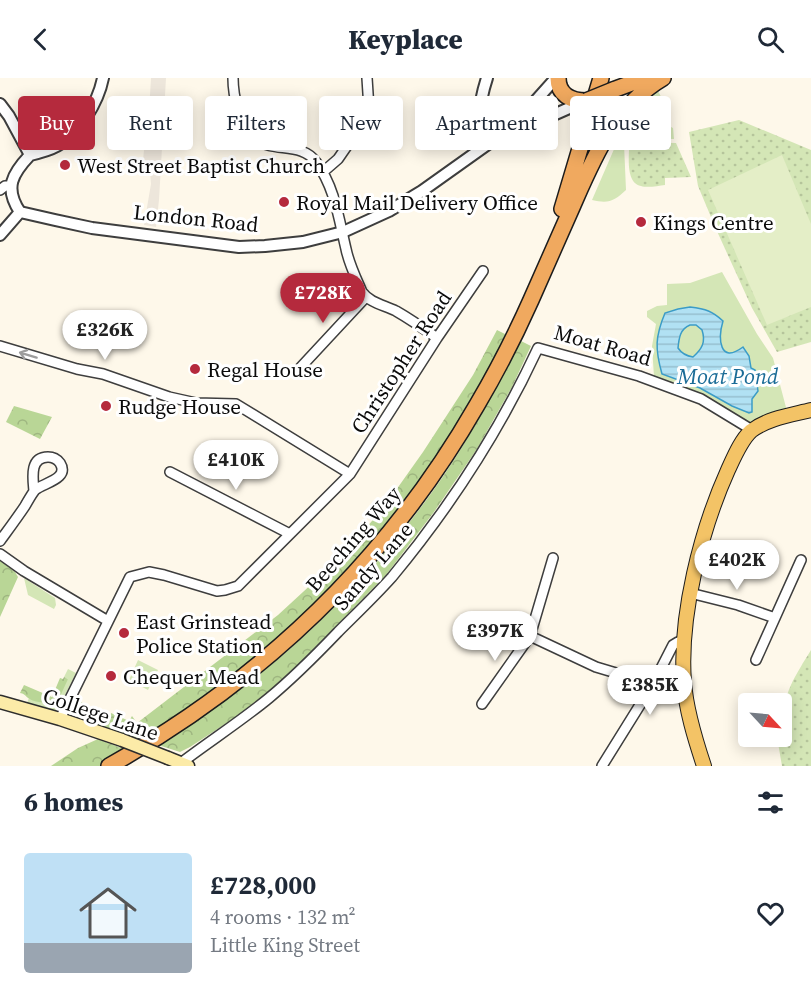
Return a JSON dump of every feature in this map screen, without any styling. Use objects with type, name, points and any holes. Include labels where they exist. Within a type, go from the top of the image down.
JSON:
[{"type":"highway","name":"London Road","points":[[557,78],[564,94],[570,98]]},
{"type":"highway","name":"Beeching Way","points":[[545,267],[601,78]]},
{"type":"highway","name":"London Road","points":[[598,96],[645,78]]},
{"type":"highway","name":"Beeching Way","points":[[109,766],[152,742],[242,678],[328,602],[369,558],[424,489],[478,403],[512,340],[610,129],[635,98],[663,78]]},
{"type":"main road","points":[[704,766],[687,703],[683,643],[690,593],[707,527],[718,492],[732,461],[749,434],[768,421],[811,410]]},
{"type":"main road","name":"College Lane","points":[[0,702],[60,718],[184,764]]},
{"type":"street","points":[[0,236],[20,212],[11,194],[13,177],[30,155],[59,145],[73,133],[95,102],[103,78]]},
{"type":"street","points":[[233,78],[239,114],[255,140],[261,144],[305,153],[313,157],[323,172],[343,232],[346,250],[362,292],[366,297],[404,316],[437,338]]},
{"type":"street","points":[[323,172],[338,159],[367,117],[369,108],[367,78]]},
{"type":"street","points":[[482,96],[487,78]]},
{"type":"street","name":"London Road","points":[[540,96],[557,78]]},
{"type":"street","points":[[0,104],[30,155]]},
{"type":"street","name":"London Road","points":[[20,212],[92,228],[239,247],[303,242],[343,232],[389,211],[422,191],[480,150]]},
{"type":"street","points":[[0,190],[5,186],[11,186]]},
{"type":"street","name":"Christopher Road","points":[[60,718],[130,577],[149,572],[216,591],[238,585],[350,474],[437,338],[483,272]]},
{"type":"street","points":[[300,368],[366,297]]},
{"type":"street","points":[[0,346],[66,366],[104,374],[169,398],[195,403],[236,404],[350,474]]},
{"type":"street","name":"Moat Road","points":[[538,348],[639,376],[701,399],[749,434]]},
{"type":"street","name":"Sandy Lane","points":[[184,764],[286,683],[391,578],[433,525],[483,452],[519,390],[538,348]]},
{"type":"street","points":[[170,472],[290,534]]},
{"type":"street","points":[[0,541],[34,491]]},
{"type":"street","points":[[0,554],[24,572],[108,621]]},
{"type":"street","points":[[482,704],[530,636],[553,558]]},
{"type":"street","points":[[756,660],[801,560]]},
{"type":"street","points":[[690,593],[738,605],[775,618]]},
{"type":"street","points":[[530,636],[596,667],[653,684]]},
{"type":"street","points":[[602,766],[653,684],[673,645],[678,642],[683,643]]},
{"type":"green space","points":[[657,89],[661,96],[649,96]]},
{"type":"green space","points":[[739,120],[811,150],[811,342],[777,352],[752,308],[698,186],[689,132]]},
{"type":"green space","points":[[671,127],[673,128],[674,139],[671,139]]},
{"type":"green space","points":[[671,143],[676,143],[691,177],[665,178],[665,185],[643,187],[633,180],[629,164],[629,150],[671,150]]},
{"type":"green space","points":[[614,150],[624,150],[626,190],[611,201],[592,200]]},
{"type":"green space","points":[[782,155],[811,224],[811,307],[767,325],[708,190]]},
{"type":"green space","points":[[722,272],[773,358],[788,415],[752,430],[654,377],[652,346],[656,324],[647,317],[647,311],[657,306],[667,305],[667,284],[690,283]]},
{"type":"green space","points":[[497,330],[507,335],[436,459],[407,500],[369,546],[308,611],[220,685],[144,740],[75,715],[73,707],[76,701],[82,702],[83,714],[88,716],[94,715],[108,719],[111,713],[129,721],[132,716],[137,723],[278,615],[341,557],[384,507],[473,375]]},
{"type":"green space","points":[[521,341],[531,346],[512,387],[477,449],[434,512],[386,575],[284,679],[245,711],[180,752],[155,744],[247,684],[302,638],[355,586],[404,529],[446,472],[476,424]]},
{"type":"green space","points":[[14,406],[52,417],[40,439],[6,422]]},
{"type":"green space","points":[[0,560],[18,577],[0,617]]},
{"type":"green space","points":[[24,578],[55,598],[54,609],[28,595]]},
{"type":"green space","points":[[811,650],[811,766],[782,766],[779,747],[792,747],[792,693],[788,693]]},
{"type":"green space","points":[[138,660],[158,670],[148,690],[129,680]]},
{"type":"green space","points":[[68,669],[76,673],[58,709],[54,712],[26,705],[29,698],[47,703],[68,679],[64,677]]},
{"type":"green space","points":[[60,678],[68,679],[58,701],[39,702],[20,693],[24,685],[52,697]]},
{"type":"green space","points":[[98,739],[129,751],[103,766],[51,766],[78,748]]},
{"type":"shaded area","points":[[151,78],[166,78],[165,96],[150,96]]},
{"type":"shaded area","points":[[144,150],[162,150],[156,227],[144,225],[151,184],[150,172],[142,171]]},
{"type":"water","name":"Moat Pond","points":[[690,307],[712,313],[723,321],[721,341],[725,351],[735,352],[743,347],[749,356],[751,368],[755,370],[758,391],[752,399],[752,412],[749,413],[732,406],[700,388],[662,374],[657,350],[659,329],[665,313]],"holes":[[[690,325],[696,325],[702,330],[703,342],[693,357],[684,354],[678,348],[682,331]]]},
{"type":"place","name":"West Street Baptist Church","points":[[65,165]]},
{"type":"place","name":"Royal Mail Delivery Office","points":[[284,202]]},
{"type":"place","name":"Kings Centre","points":[[641,222]]},
{"type":"place","name":"Regal House","points":[[195,369]]},
{"type":"place","name":"Rudge House","points":[[106,406]]},
{"type":"place","name":"East Grinstead Police Station","points":[[124,633]]},
{"type":"place","name":"Chequer Mead","points":[[111,676]]}]
